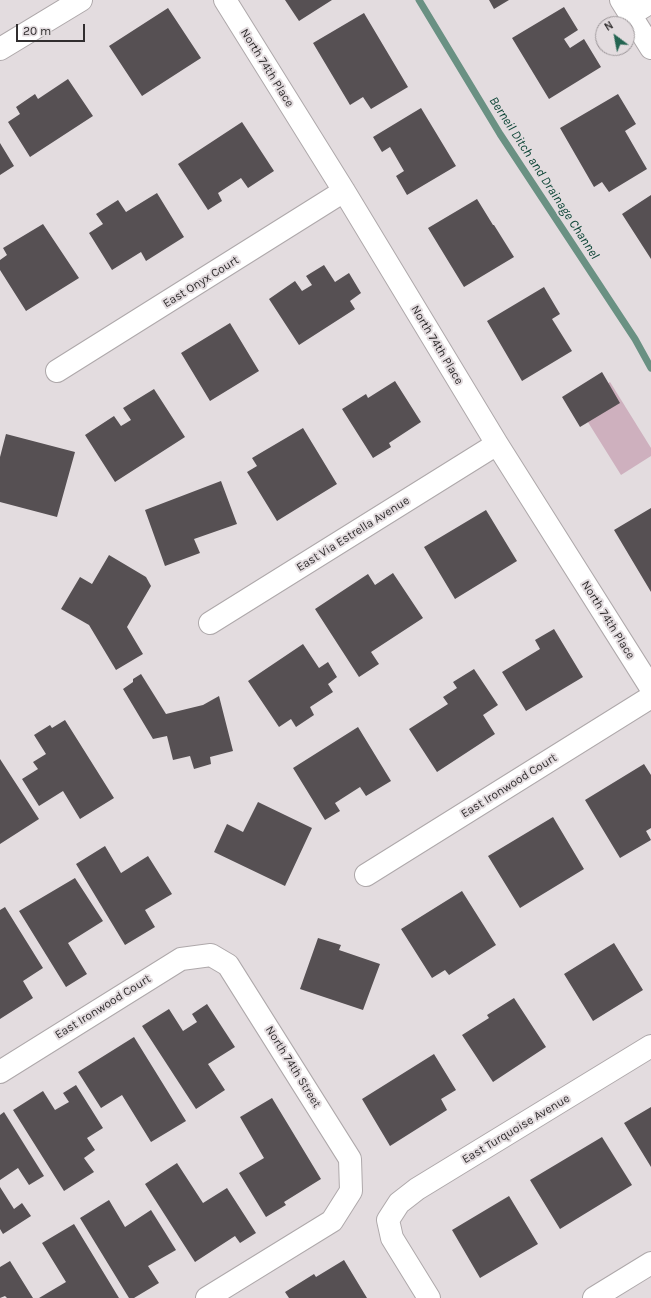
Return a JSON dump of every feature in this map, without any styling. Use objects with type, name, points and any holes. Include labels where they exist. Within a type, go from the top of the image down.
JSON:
[{"type":"street","points":[[0,49],[81,0]]},
{"type":"street","name":"North 74th Place","points":[[225,0],[344,191],[497,444],[651,688]]},
{"type":"street","points":[[651,2],[625,7],[651,48]]},
{"type":"street","name":"East Onyx Court","points":[[57,371],[344,191]]},
{"type":"street","name":"East Via Estrella Avenue","points":[[210,623],[497,444]]},
{"type":"street","name":"East Ironwood Court","points":[[366,875],[651,697]]},
{"type":"street","name":"East Ironwood Court","points":[[0,1072],[180,959],[211,955]]},
{"type":"street","name":"North 74th Street","points":[[207,1298],[332,1220],[351,1191],[350,1159],[228,964],[211,955]]},
{"type":"street","name":"East Turquoise Avenue","points":[[429,1298],[392,1238],[388,1220],[398,1203],[417,1189],[651,1046]]},
{"type":"street","points":[[594,1298],[651,1263]]},
{"type":"shaded area","points":[[610,382],[651,448],[651,456],[621,475],[576,403]]},
{"type":"building","points":[[285,0],[332,0],[299,21]]},
{"type":"building","points":[[489,0],[509,0],[494,9]]},
{"type":"building","points":[[564,7],[578,30],[564,39],[570,48],[584,39],[601,67],[549,99],[512,38]]},
{"type":"building","points":[[168,8],[201,58],[142,96],[109,46]]},
{"type":"building","points":[[364,13],[408,87],[371,109],[363,97],[350,105],[313,43]]},
{"type":"building","points":[[68,79],[93,116],[30,157],[8,122],[20,114],[16,107],[35,94],[38,99]]},
{"type":"building","points":[[618,94],[636,124],[625,131],[647,169],[609,192],[602,182],[594,187],[560,128]]},
{"type":"building","points":[[421,108],[456,166],[407,195],[396,176],[404,171],[390,147],[382,152],[373,137]]},
{"type":"building","points":[[242,122],[274,171],[248,188],[241,178],[218,193],[222,201],[208,210],[178,164]]},
{"type":"building","points":[[0,143],[14,166],[0,175]]},
{"type":"building","points":[[157,193],[184,237],[146,261],[141,252],[112,270],[89,233],[103,224],[96,214],[118,200],[126,212]]},
{"type":"building","points":[[651,195],[651,259],[622,214]]},
{"type":"building","points":[[477,199],[514,257],[464,287],[428,228]]},
{"type":"building","points":[[43,224],[79,278],[26,311],[0,270],[0,260],[7,255],[3,248]]},
{"type":"building","points":[[324,265],[335,282],[349,273],[361,293],[350,301],[355,309],[299,345],[269,299],[295,281],[302,291],[312,285],[306,276]]},
{"type":"building","points":[[544,287],[560,314],[552,319],[572,351],[522,381],[487,321]]},
{"type":"building","points":[[230,323],[259,371],[210,401],[181,353]]},
{"type":"building","points":[[602,372],[620,403],[580,427],[562,397]]},
{"type":"building","points":[[395,381],[421,422],[389,443],[391,447],[373,458],[342,409],[366,394],[368,398]]},
{"type":"building","points":[[154,389],[185,437],[115,482],[85,435],[114,416],[121,426],[131,420],[123,408]]},
{"type":"building","points":[[303,428],[337,484],[277,521],[247,472],[257,466],[252,458]]},
{"type":"building","points":[[6,434],[75,452],[57,517],[0,502],[0,457]]},
{"type":"building","points":[[221,481],[237,524],[194,539],[200,553],[165,566],[145,510]]},
{"type":"building","points":[[651,508],[651,592],[614,530]]},
{"type":"building","points":[[486,510],[517,561],[455,599],[424,547]]},
{"type":"building","points":[[109,555],[146,577],[151,586],[127,627],[143,654],[116,670],[89,625],[61,609],[80,577],[92,584]]},
{"type":"building","points":[[393,573],[423,618],[371,652],[379,664],[359,677],[315,609],[368,574],[375,585]]},
{"type":"building","points":[[554,629],[583,677],[526,711],[502,672],[540,649],[535,640]]},
{"type":"building","points":[[303,644],[319,668],[328,662],[337,677],[328,684],[333,692],[310,707],[314,715],[296,727],[291,719],[279,727],[248,681]]},
{"type":"building","points":[[474,669],[498,705],[483,715],[495,734],[437,772],[409,729],[448,704],[443,697],[457,688],[453,682]]},
{"type":"building","points":[[141,674],[166,714],[203,705],[219,696],[233,751],[210,757],[211,764],[194,769],[190,756],[173,760],[167,736],[153,739],[123,689],[133,682],[133,679]]},
{"type":"building","points":[[65,720],[114,798],[80,819],[63,791],[39,806],[22,779],[38,769],[33,762],[46,754],[34,735],[50,725],[52,728]]},
{"type":"building","points":[[358,727],[391,781],[366,796],[360,787],[335,803],[340,811],[325,820],[293,768]]},
{"type":"building","points":[[0,759],[39,819],[0,844]]},
{"type":"building","points":[[644,764],[651,775],[651,828],[646,831],[651,840],[620,858],[585,800]]},
{"type":"building","points":[[258,802],[312,828],[285,886],[214,852],[227,824],[243,832]]},
{"type":"building","points":[[553,817],[584,869],[520,908],[488,856]]},
{"type":"building","points":[[105,846],[121,873],[148,856],[172,894],[145,910],[155,927],[125,945],[76,864]]},
{"type":"building","points":[[75,878],[103,921],[68,943],[87,974],[66,987],[19,911]]},
{"type":"building","points":[[462,891],[496,945],[449,975],[445,970],[432,978],[401,929]]},
{"type":"building","points":[[5,907],[43,968],[23,981],[33,998],[0,1019],[0,910]]},
{"type":"building","points":[[318,938],[341,945],[339,950],[380,964],[363,1010],[300,989]]},
{"type":"building","points":[[614,943],[643,990],[593,1021],[564,974]]},
{"type":"building","points":[[514,998],[546,1047],[493,1082],[462,1035],[489,1018],[487,1015]]},
{"type":"building","points":[[207,1004],[235,1047],[208,1064],[225,1090],[196,1109],[142,1026],[169,1009],[183,1031],[197,1022],[192,1014]]},
{"type":"building","points":[[134,1037],[186,1121],[151,1142],[122,1095],[101,1108],[78,1072]]},
{"type":"building","points":[[434,1054],[456,1090],[441,1099],[447,1110],[390,1146],[362,1099]]},
{"type":"building","points":[[76,1085],[103,1128],[87,1138],[95,1150],[84,1158],[94,1172],[64,1191],[13,1110],[43,1091],[55,1110],[69,1102],[63,1093]]},
{"type":"building","points":[[272,1098],[321,1179],[284,1202],[286,1205],[266,1217],[239,1173],[264,1158],[240,1117]]},
{"type":"building","points":[[651,1107],[651,1167],[624,1123]]},
{"type":"building","points":[[4,1112],[44,1176],[29,1185],[18,1168],[0,1180],[0,1115]]},
{"type":"building","points":[[602,1137],[632,1185],[560,1229],[530,1180]]},
{"type":"building","points":[[177,1163],[203,1203],[227,1188],[256,1233],[240,1243],[235,1236],[195,1262],[145,1184]]},
{"type":"building","points":[[0,1187],[14,1209],[22,1203],[31,1216],[3,1234],[0,1229]]},
{"type":"building","points":[[509,1196],[538,1244],[480,1278],[452,1230]]},
{"type":"building","points":[[109,1200],[125,1227],[151,1210],[176,1250],[148,1266],[159,1283],[134,1298],[129,1298],[80,1218]]},
{"type":"building","points":[[74,1224],[119,1298],[39,1298],[66,1282],[42,1243]]},
{"type":"building","points":[[344,1260],[367,1298],[289,1298],[285,1292],[314,1274],[316,1277]]},
{"type":"building","points":[[10,1261],[33,1298],[7,1298],[5,1296],[0,1298],[0,1267]]},
{"type":"waterway","name":"Berneil Ditch and Drainage Channel","points":[[419,0],[500,134],[635,339],[651,368]]}]
